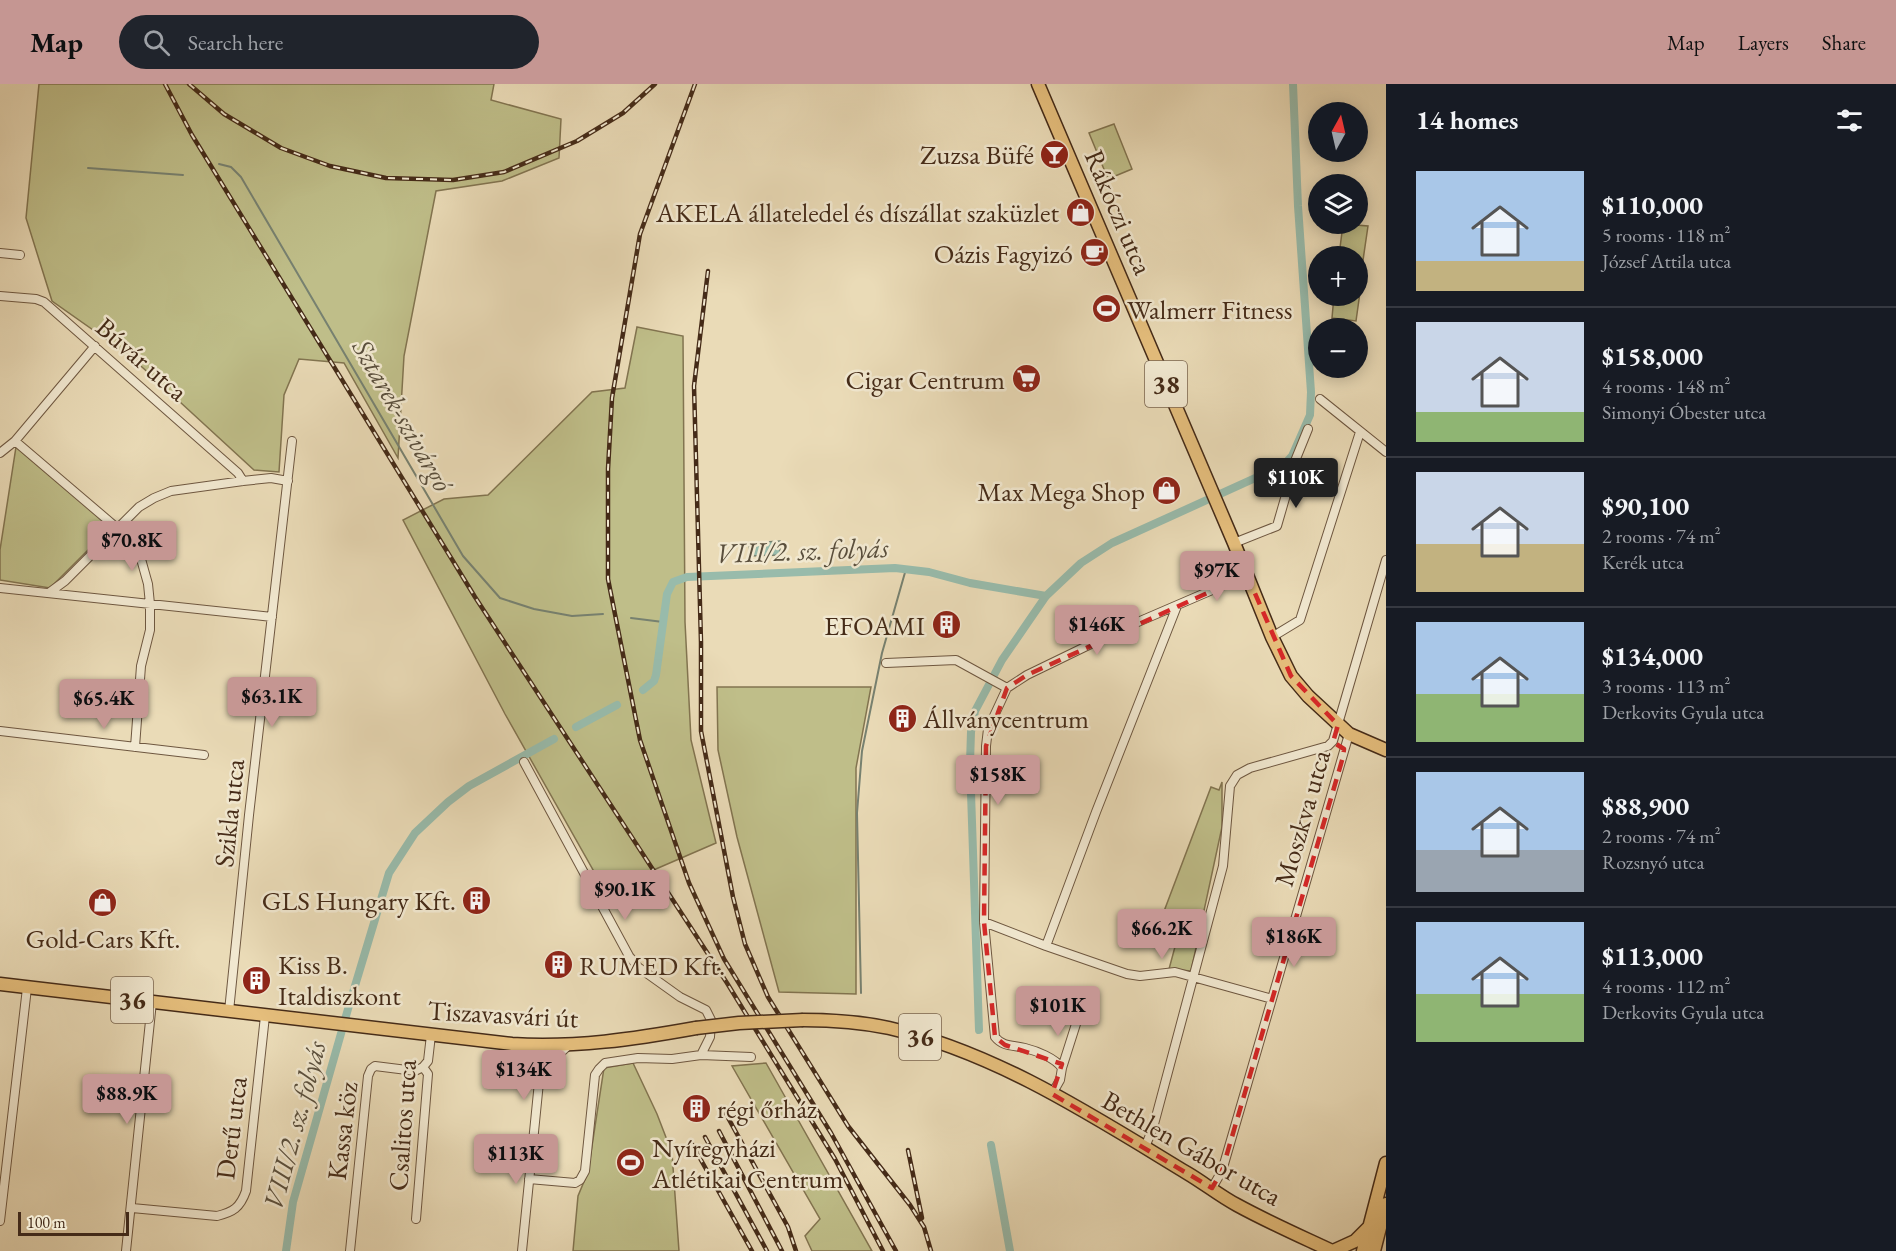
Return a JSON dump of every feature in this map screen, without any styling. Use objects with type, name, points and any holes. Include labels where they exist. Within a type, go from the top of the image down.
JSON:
[{"type":"main road","name":"Rákóczi utca","points":[[1038,84],[1272,637],[1291,676],[1308,696],[1349,734],[1386,750]]},
{"type":"main road","name":"Tiszavasvári út","points":[[0,984],[538,1046],[620,1041],[739,1023],[803,1020],[860,1023],[888,1028],[963,1051],[1030,1082]]},
{"type":"main road","name":"Bethlen Gábor utca","points":[[1030,1082],[1145,1147],[1235,1204],[1332,1251]]},
{"type":"main road","points":[[1364,1251],[1386,1163]]},
{"type":"main road","points":[[1374,1251],[1386,1204]]},
{"type":"main road","name":"36","points":[[1332,1251],[1354,1241],[1370,1227]]},
{"type":"street","points":[[0,253],[20,255]]},
{"type":"street","name":"Búvár utca","points":[[0,296],[36,299],[44,302],[238,473],[243,481]]},
{"type":"street","points":[[0,453],[15,441],[95,346]]},
{"type":"street","points":[[1320,399],[1386,452]]},
{"type":"street","points":[[1234,543],[1277,526],[1293,465],[1308,429]]},
{"type":"street","points":[[1272,637],[1300,620],[1360,432]]},
{"type":"street","points":[[15,441],[117,528],[141,559],[148,584],[150,630],[141,666],[135,747]]},
{"type":"street","name":"Szikla utca","points":[[229,1011],[292,441]]},
{"type":"street","points":[[50,592],[65,581],[139,507],[153,498],[171,491],[243,481],[271,478],[288,481]]},
{"type":"street","name":"Moszkva utca","points":[[1333,741],[1386,560]]},
{"type":"street","points":[[1062,1068],[1058,1061],[1024,1047],[1005,1045],[995,1037],[984,922],[988,729],[1007,688],[1027,675],[1124,628],[1247,575]]},
{"type":"street","points":[[0,595],[0,588],[50,592],[272,617]]},
{"type":"street","points":[[1046,946],[1177,606]]},
{"type":"street","points":[[886,663],[956,660],[1007,688]]},
{"type":"street","points":[[0,731],[204,755]]},
{"type":"street","name":"Moszkva utca","points":[[1212,1188],[1222,1171],[1349,734]]},
{"type":"street","points":[[1145,1147],[1223,866],[1230,786],[1237,775],[1250,768],[1328,746],[1333,741],[1344,748]]},
{"type":"street","points":[[524,762],[629,956],[638,967],[680,997],[706,1010],[711,1020],[710,1037],[701,1055]]},
{"type":"street","points":[[984,922],[1127,974],[1140,976],[1175,972],[1272,999]]},
{"type":"street","points":[[0,1221],[27,988]]},
{"type":"street","points":[[126,1251],[152,1002]]},
{"type":"street","points":[[1052,1094],[1060,1080],[1083,1002]]},
{"type":"street","name":"Derű utca","points":[[132,1208],[217,1216],[228,1213],[243,1201],[265,1016]]},
{"type":"street","name":"Csalitos utca","points":[[416,1219],[428,1074],[423,1067],[428,1061],[431,1035]]},
{"type":"street","points":[[538,1082],[546,1065],[569,1045]]},
{"type":"street","points":[[522,1251],[538,1082],[538,1046]]},
{"type":"street","points":[[530,1179],[575,1184],[580,1180],[585,1171],[595,1075],[605,1063],[638,1058],[672,1059],[701,1055],[751,1056]]},
{"type":"street","name":"Kassa köz","points":[[350,1251],[368,1076],[375,1066],[415,1071],[423,1067]]},
{"type":"highlighted area","points":[[1247,575],[1291,676],[1338,725],[1333,742],[1344,749],[1343,757],[1222,1171],[1212,1188],[1052,1094],[1062,1064],[1005,1045],[995,1037],[984,922],[986,746],[1007,688],[1027,675]]},
{"type":"shaded area","points":[[39,84],[494,84],[491,100],[561,119],[559,158],[502,181],[436,191],[404,356],[398,458],[344,363],[299,359],[284,395],[279,472],[254,470],[130,356],[52,301],[26,218]]},
{"type":"shaded area","points":[[1114,124],[1132,169],[1108,179],[1089,133]]},
{"type":"shaded area","points":[[1342,234],[1367,234],[1365,246],[1340,246]]},
{"type":"shaded area","points":[[1333,306],[1358,306],[1356,318],[1332,318]]},
{"type":"shaded area","points":[[637,327],[683,336],[685,622],[691,740],[716,843],[605,891],[505,714],[403,520],[444,499],[488,495],[592,392],[625,388]]},
{"type":"shaded area","points":[[16,447],[111,527],[50,588],[0,580],[0,550]]},
{"type":"shaded area","points":[[780,541],[780,555],[750,556],[749,543]]},
{"type":"shaded area","points":[[717,687],[871,687],[856,768],[856,994],[779,992],[737,837],[718,750]]},
{"type":"shaded area","points":[[1222,782],[1222,827],[1191,971],[1169,969],[1183,917],[1163,914],[1211,787],[1219,790]]},
{"type":"shaded area","name":"Nyíregyházi Atlétikai Centrum","points":[[633,1063],[672,1153],[679,1251],[573,1251],[578,1196],[588,1172],[604,1068]]},
{"type":"shaded area","points":[[766,1063],[872,1251],[812,1251],[805,1236],[820,1219],[732,1066]]},
{"type":"waterway","points":[[979,1030],[970,763],[971,732],[975,711],[1002,660],[1046,596],[1081,563],[1112,543],[1284,465],[1292,456],[1310,415],[1311,392],[1298,206],[1293,84]]},
{"type":"waterway","name":"Sztarek-szivárgó","points":[[219,164],[231,167],[241,177],[463,556],[500,598],[534,609],[572,616],[603,614]]},
{"type":"waterway","name":"Sztarek-szivárgó","points":[[88,168],[183,175]]},
{"type":"waterway","name":"VIII/2. sz. folyás","points":[[643,690],[654,681],[656,675],[667,594],[673,582],[687,577],[895,568],[929,572],[970,583],[1046,596]]},
{"type":"waterway","points":[[861,993],[857,813],[862,751],[882,653],[906,569]]},
{"type":"waterway","name":"Sztarek-szivárgó","points":[[631,618],[663,622]]},
{"type":"waterway","name":"VIII/2. sz. folyás","points":[[576,727],[617,705]]},
{"type":"waterway","name":"VIII/2. sz. folyás","points":[[286,1251],[293,1202],[389,873],[415,833],[448,802],[469,786],[554,739]]},
{"type":"waterway","points":[[991,1145],[1010,1251]]},
{"type":"railway","points":[[165,84],[192,135],[475,597],[727,983],[835,1159],[883,1251]]},
{"type":"railway","points":[[189,84],[224,114],[281,148],[330,166],[386,178],[453,180],[504,172],[577,141],[623,113],[655,84]]},
{"type":"railway","points":[[695,84],[640,234],[612,398],[608,469],[608,579],[640,740],[689,883],[724,959],[831,1133],[896,1251]]},
{"type":"railway","points":[[708,271],[694,386],[701,642],[701,731],[733,897],[745,944],[768,997],[848,1126],[910,1205],[924,1227],[931,1251]]},
{"type":"railway","points":[[726,1114],[788,1227],[796,1251]]},
{"type":"railway","points":[[719,1131],[782,1251]]},
{"type":"railway","points":[[705,1137],[767,1251]]},
{"type":"railway","points":[[692,1144],[752,1251]]},
{"type":"railway","points":[[908,1150],[922,1218]]},
{"type":"place","name":"Zuzsa Büfé","points":[[1055,154]]},
{"type":"place","name":"AKELA állateledel és díszállat szaküzlet","points":[[1080,212]]},
{"type":"place","name":"Oázis Fagyizó","points":[[1094,253]]},
{"type":"place","name":"Walmerr Fitness","points":[[1106,309]]},
{"type":"place","name":"Cigar Centrum","points":[[1026,379]]},
{"type":"place","name":"Max Mega Shop","points":[[1166,491]]},
{"type":"place","name":"EFOAMI","points":[[946,625]]},
{"type":"place","name":"Állványcentrum","points":[[902,718]]},
{"type":"place","name":"GLS Hungary Kft.","points":[[477,900]]},
{"type":"place","name":"Gold-Cars Kft.","points":[[103,903]]},
{"type":"place","name":"RUMED Kft.","points":[[558,965]]},
{"type":"place","name":"Kiss B. Italdiszkont","points":[[257,980]]},
{"type":"place","name":"régi őrház","points":[[696,1108]]},
{"type":"place","name":"Nyíregyházi Atlétikai Centrum","points":[[631,1163]]}]
